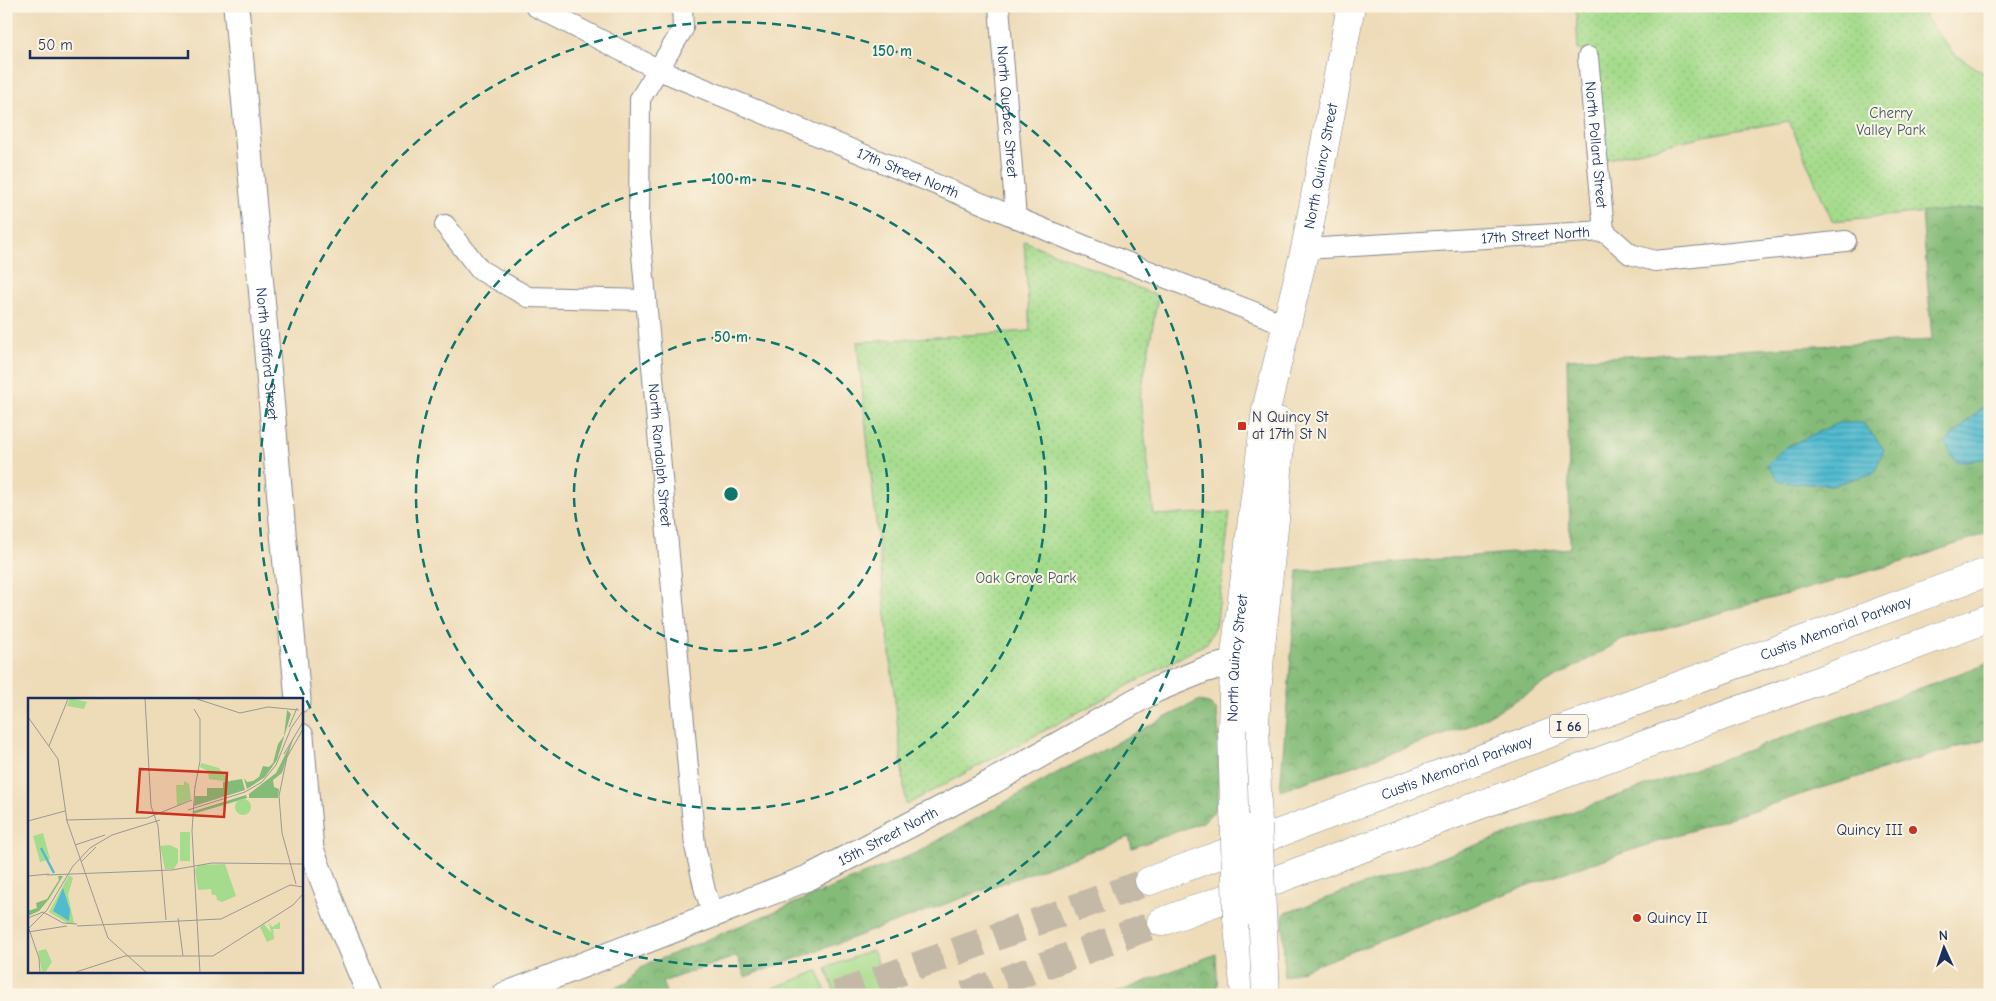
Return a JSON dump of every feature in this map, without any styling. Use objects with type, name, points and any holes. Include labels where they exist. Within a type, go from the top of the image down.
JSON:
[{"type":"main road","name":"North Quincy Street","points":[[1266,995],[1244,726],[1234,662],[1266,410],[1305,249],[1351,6]]},
{"type":"main road","name":"North Quincy Street","points":[[1245,995],[1237,917],[1244,726],[1260,655],[1275,519],[1287,326]]},
{"type":"main road","name":"Custis Memorial Parkway","points":[[1149,881],[1990,571]]},
{"type":"main road","points":[[1161,922],[1990,618]]},
{"type":"street","name":"North Stafford Street","points":[[236,6],[298,698]]},
{"type":"street","name":"17th Street North","points":[[535,6],[659,70],[1016,218],[1287,326]]},
{"type":"street","name":"North Randolph Street","points":[[682,6],[684,30],[640,99],[639,221],[695,846],[705,891],[714,915]]},
{"type":"street","name":"North Quebec Street","points":[[999,6],[1016,218]]},
{"type":"street","name":"North Pollard Street","points":[[1588,57],[1604,231]]},
{"type":"street","points":[[445,225],[480,270],[528,298],[646,300]]},
{"type":"street","name":"17th Street North","points":[[1305,249],[1604,231],[1630,254],[1655,261],[1846,241]]},
{"type":"street","name":"15th Street North","points":[[505,995],[808,878],[992,782],[1155,690],[1204,670],[1260,655]]},
{"type":"street","points":[[302,747],[311,849],[370,995]]},
{"type":"green space","name":"Cherry Valley Park","points":[[1576,6],[1917,6],[1953,53],[1990,77],[1990,206],[1832,221],[1789,121],[1704,136],[1604,160],[1592,52],[1578,50]]},
{"type":"green space","points":[[1990,206],[1990,532],[1913,559],[1622,640],[1472,725],[1280,791],[1298,571],[1570,548],[1567,359],[1932,340],[1922,212]]},
{"type":"green space","name":"Oak Grove Park","points":[[1024,241],[1158,296],[1140,398],[1154,515],[1230,512],[1217,621],[1207,643],[906,805],[857,342],[1030,331]]},
{"type":"green space","points":[[1990,662],[1990,735],[1988,738],[1821,788],[1556,875],[1284,977],[1283,914],[1814,727]]},
{"type":"green space","points":[[1198,701],[1209,703],[1217,711],[1219,734],[1218,799],[1213,812],[1203,822],[1132,848],[1129,837],[745,977],[737,956],[662,982],[667,995],[596,995],[629,982],[641,967],[918,852],[1062,770]]},
{"type":"green space","points":[[873,950],[890,995],[836,995],[826,968]]},
{"type":"green space","points":[[1216,954],[1218,995],[1110,995]]},
{"type":"green space","points":[[818,971],[827,995],[773,995],[771,989]]},
{"type":"water","points":[[1990,400],[1990,458],[1956,462],[1945,443]]},
{"type":"water","points":[[1838,423],[1863,423],[1884,449],[1874,473],[1832,485],[1780,482],[1767,465],[1784,448]]},
{"type":"tunnel","points":[[837,995],[1149,881]]},
{"type":"tunnel","points":[[965,995],[1161,922]]},
{"type":"place","name":"N Quincy St at 17th St N","points":[[1242,426]]},
{"type":"place","name":"Quincy III","points":[[1913,830]]},
{"type":"place","name":"Quincy II","points":[[1637,918]]}]
